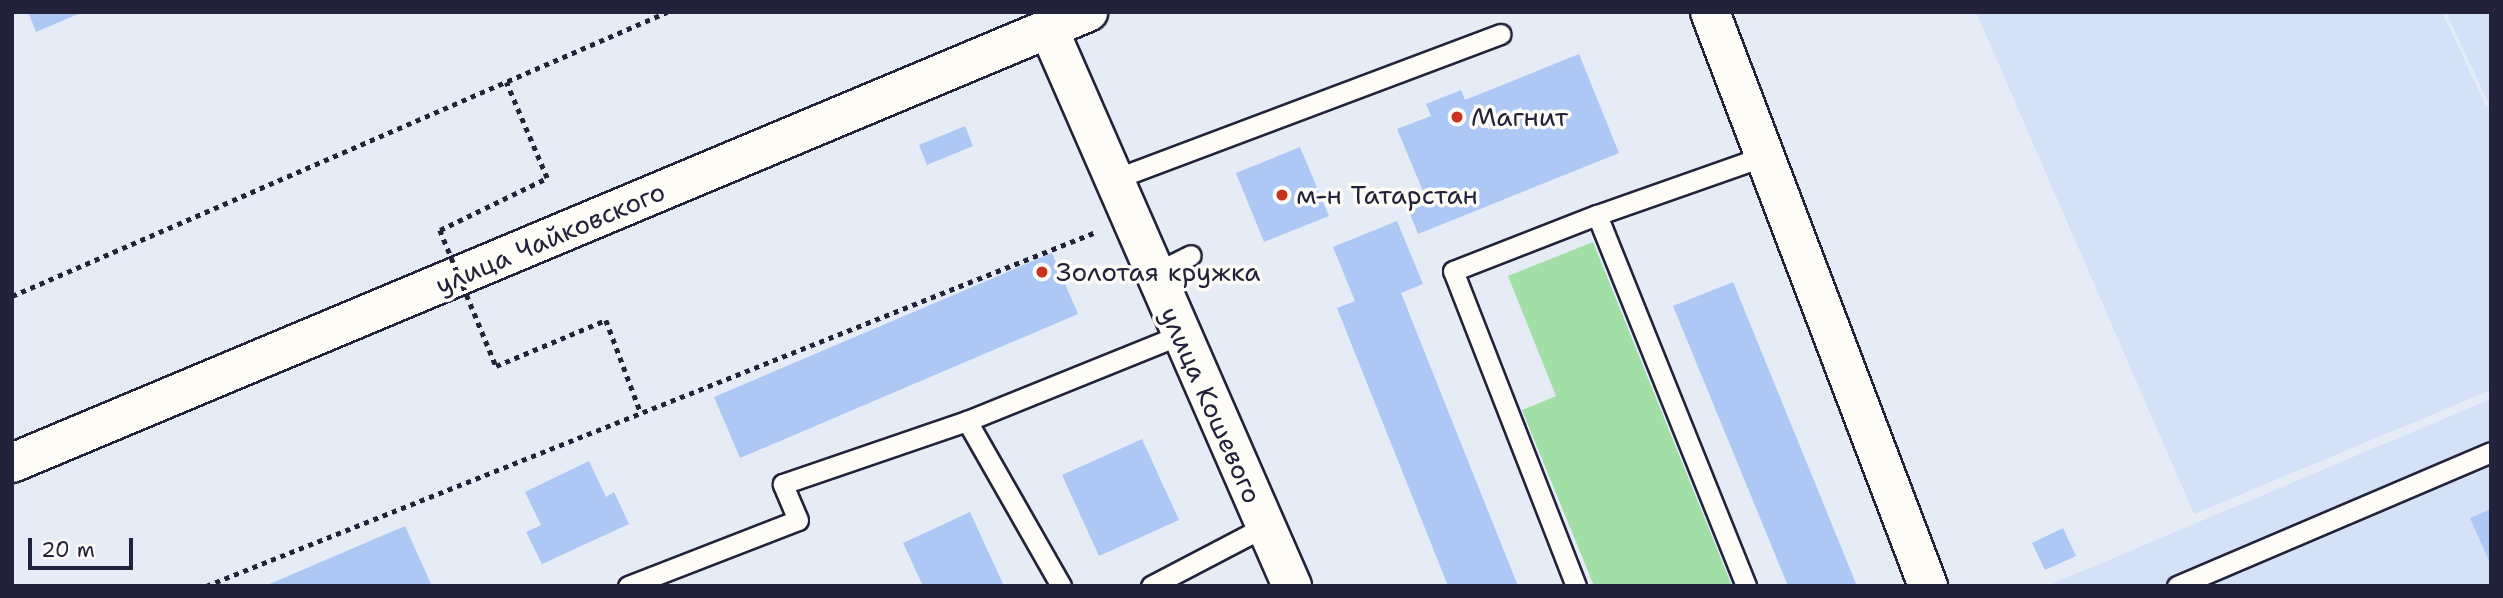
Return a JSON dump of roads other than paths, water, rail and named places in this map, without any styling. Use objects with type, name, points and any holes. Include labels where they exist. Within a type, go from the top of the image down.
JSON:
[{"type":"street","name":"улица Чайковского","points":[[12,463],[1088,12]]},
{"type":"street","points":[[1710,12],[1928,586]]},
{"type":"street","name":"улица Кошевого","points":[[1049,30],[1153,274],[1292,586]]},
{"type":"lane","points":[[1112,180],[1500,34]]},
{"type":"lane","points":[[1576,586],[1453,271],[1597,215],[1765,156]]},
{"type":"lane","points":[[1597,215],[1746,586]]},
{"type":"lane","points":[[1153,274],[1191,255]]},
{"type":"lane","points":[[628,586],[798,520],[783,484],[967,422],[1180,335]]},
{"type":"lane","points":[[967,422],[1061,586]]},
{"type":"lane","points":[[2177,586],[2491,452]]},
{"type":"lane","points":[[1151,586],[1266,526]]},
{"type":"place","name":"Магнит","points":[[1457,117]]},
{"type":"place","name":"м-н Татарстан","points":[[1282,195]]},
{"type":"place","name":"Золотая кружка","points":[[1042,272]]}]
